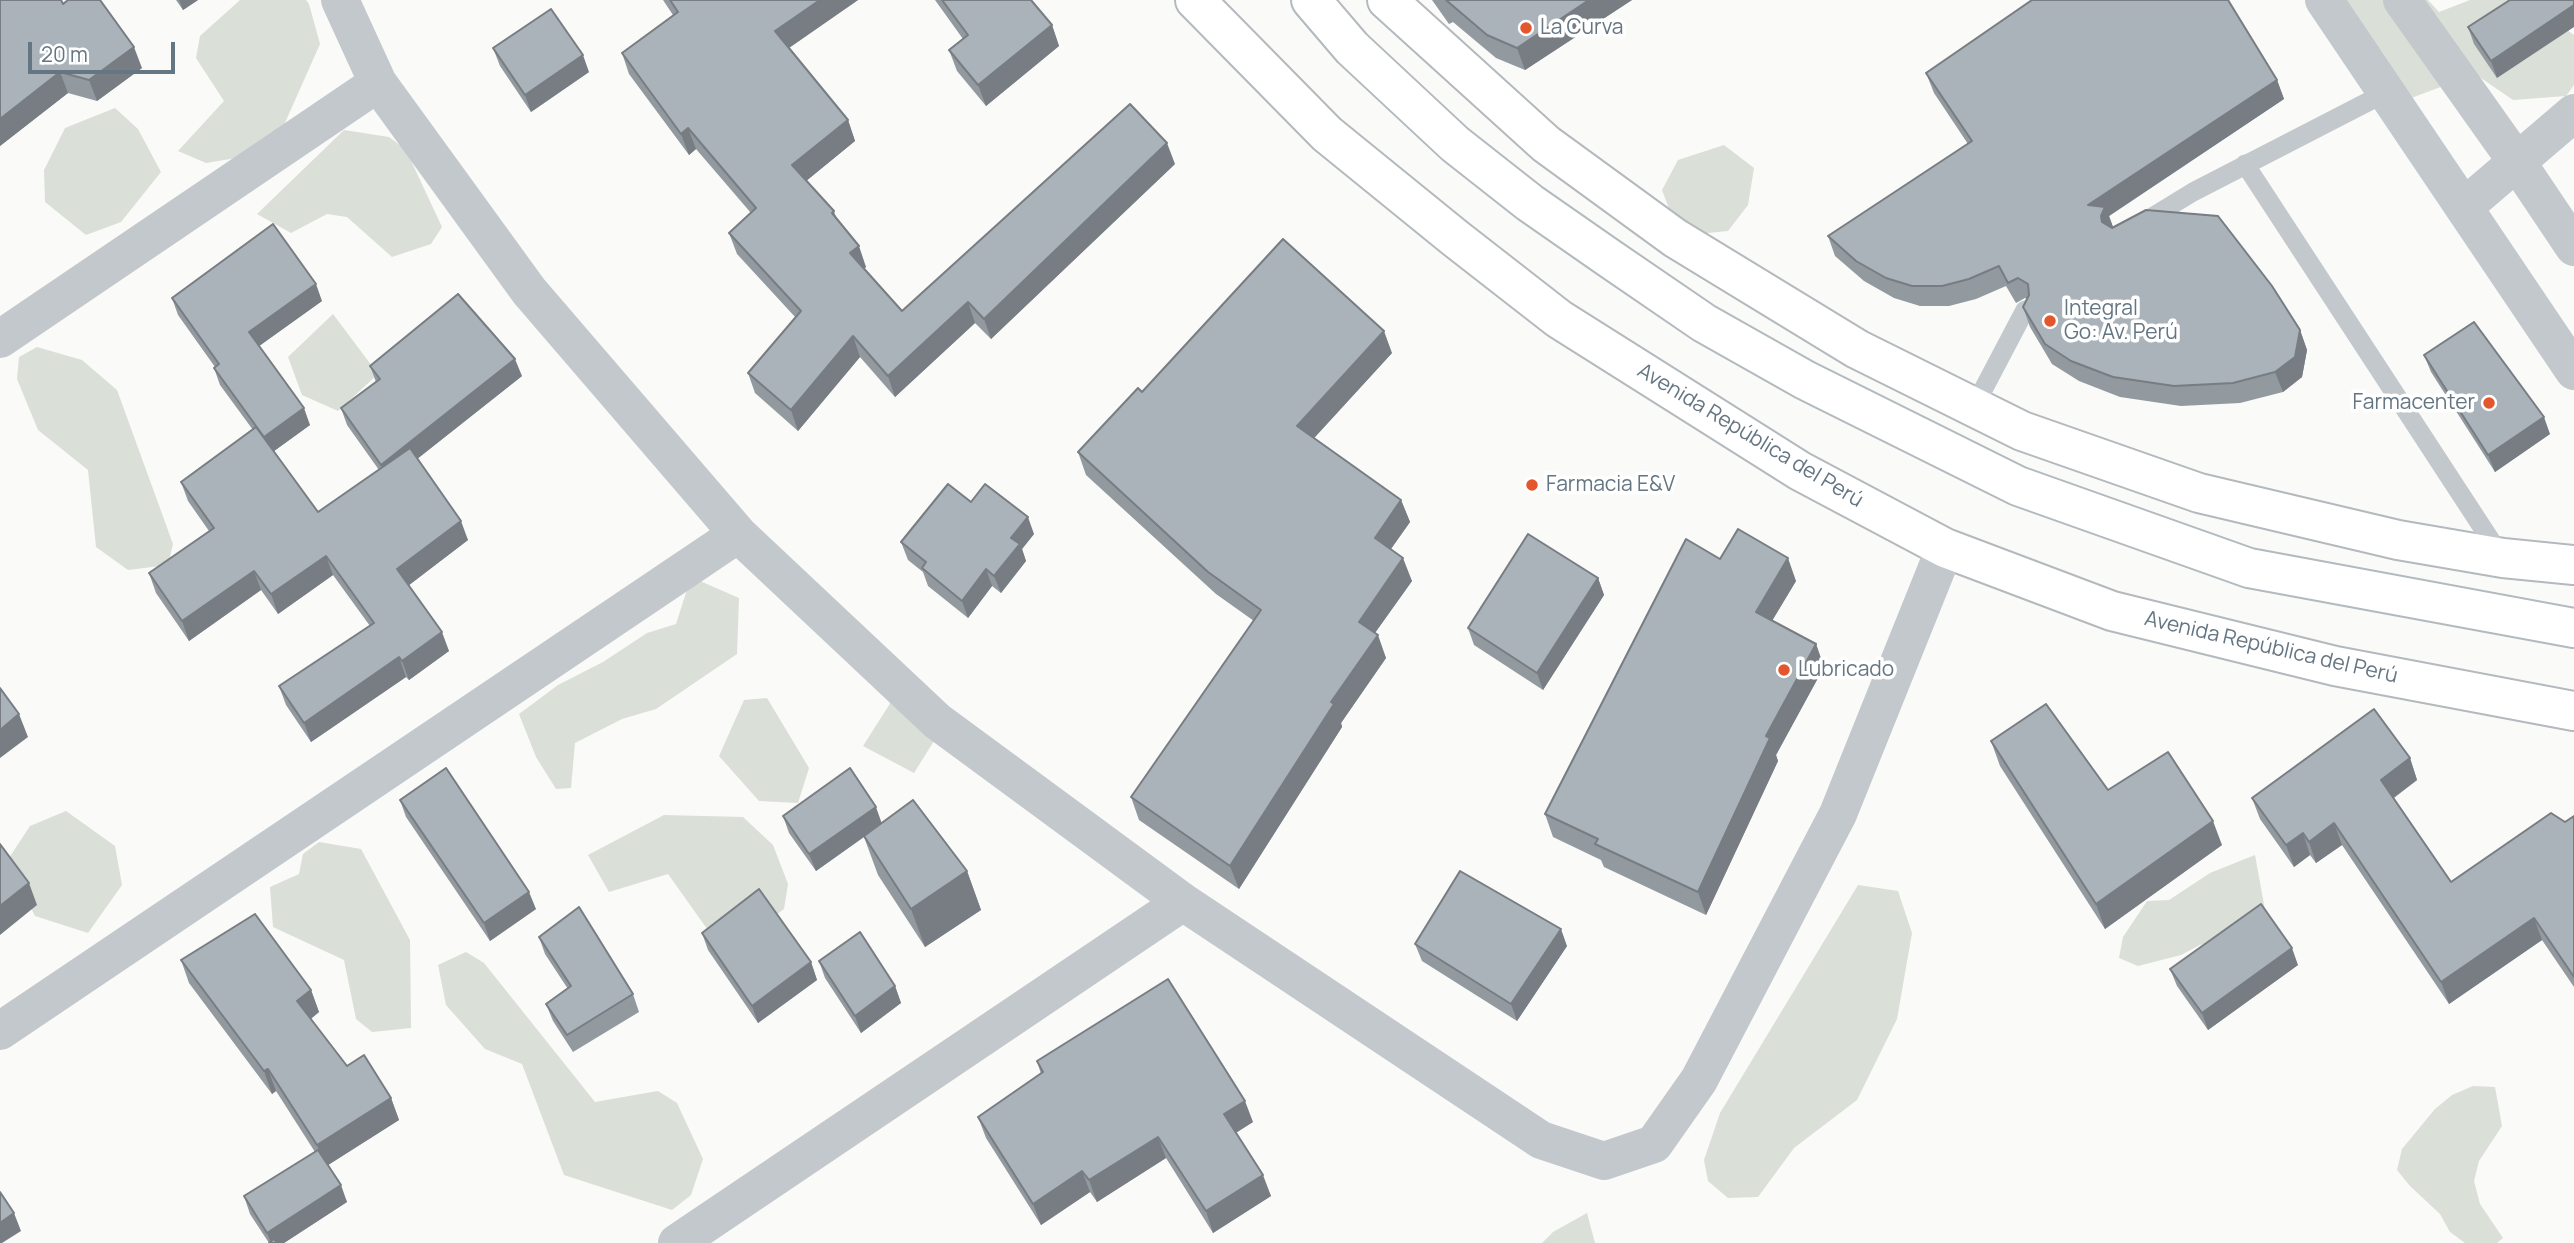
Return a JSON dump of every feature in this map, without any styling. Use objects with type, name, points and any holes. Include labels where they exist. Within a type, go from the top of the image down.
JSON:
[{"type":"main road","name":"Avenida República del Perú","points":[[1195,0],[1327,134],[1559,319],[1800,471],[1945,548],[2112,611],[2336,666],[2574,711]]},
{"type":"main road","points":[[1311,0],[1352,48],[1455,144],[1530,203],[1598,250],[1715,329],[1805,380],[2018,486],[2249,568],[2574,628]]},
{"type":"main road","points":[[1387,0],[1546,144],[1675,238],[1857,349],[2022,431],[2199,493],[2399,540],[2503,558],[2574,565]]},
{"type":"street","points":[[340,0],[378,83],[529,291],[738,534],[937,721],[1183,902],[1541,1140],[1604,1161],[1654,1144],[1699,1080],[1838,814],[1945,548]]},
{"type":"street","points":[[2324,0],[2574,371]]},
{"type":"street","points":[[2402,0],[2574,247]]},
{"type":"street","points":[[0,340],[378,83]]},
{"type":"street","points":[[2464,207],[2574,113]]},
{"type":"street","points":[[0,1031],[738,534]]},
{"type":"street","points":[[677,1243],[1183,902]]},
{"type":"lane","points":[[2120,236],[2193,191],[2387,92]]},
{"type":"lane","points":[[2245,164],[2503,558]]},
{"type":"lane","points":[[1974,407],[2025,310]]},
{"type":"shaded area","points":[[240,0],[306,0],[320,44],[272,152],[206,163],[178,151],[224,101],[196,58],[200,36]]},
{"type":"shaded area","points":[[2312,0],[2428,0],[2439,12],[2470,0],[2524,0],[2574,35],[2574,85],[2566,96],[2513,100],[2475,74],[2406,100]]},
{"type":"shaded area","points":[[115,108],[138,129],[161,172],[121,222],[86,235],[45,202],[44,170],[65,128]]},
{"type":"shaded area","points":[[344,130],[389,137],[406,150],[442,227],[431,244],[392,257],[347,217],[327,214],[291,233],[257,214]]},
{"type":"shaded area","points":[[1724,145],[1754,168],[1748,205],[1728,231],[1697,234],[1673,219],[1662,190],[1678,160]]},
{"type":"shaded area","points":[[333,314],[378,374],[338,411],[302,395],[288,357]]},
{"type":"shaded area","points":[[37,347],[82,360],[117,390],[173,544],[168,565],[128,570],[96,547],[88,470],[38,430],[17,379],[19,357]]},
{"type":"shaded area","points":[[691,577],[739,598],[737,654],[656,709],[622,719],[575,743],[571,788],[556,789],[536,757],[519,714],[558,685],[603,662],[647,633],[676,624]]},
{"type":"shaded area","points":[[767,698],[809,768],[798,803],[759,801],[719,756],[744,700]]},
{"type":"shaded area","points":[[891,702],[934,741],[914,773],[863,746]]},
{"type":"shaded area","points":[[66,811],[115,846],[122,885],[88,933],[35,916],[7,861],[30,826]]},
{"type":"shaded area","points":[[664,815],[743,817],[773,845],[788,884],[784,909],[752,933],[715,940],[668,874],[609,892],[588,855]]},
{"type":"shaded area","points":[[319,842],[361,849],[410,940],[411,1028],[372,1032],[356,1019],[344,960],[273,927],[270,887],[299,874],[303,854]]},
{"type":"shaded area","points":[[2255,855],[2267,921],[2221,940],[2200,945],[2181,955],[2138,966],[2119,958],[2123,937],[2147,901],[2169,900],[2210,873]]},
{"type":"shaded area","points":[[1858,885],[1898,891],[1912,933],[1897,1019],[1857,1100],[1794,1148],[1758,1197],[1728,1198],[1708,1181],[1704,1160],[1720,1113]]},
{"type":"shaded area","points":[[466,952],[484,963],[595,1102],[658,1091],[677,1103],[703,1159],[691,1195],[672,1210],[564,1175],[522,1064],[485,1049],[446,1005],[438,965]]},
{"type":"shaded area","points":[[2473,1086],[2495,1087],[2502,1126],[2479,1161],[2474,1181],[2480,1204],[2503,1238],[2497,1243],[2465,1243],[2450,1232],[2440,1214],[2397,1170],[2402,1149],[2435,1109],[2452,1095]]},
{"type":"shaded area","points":[[1587,1213],[1595,1243],[1542,1243],[1553,1232]]},
{"type":"building","points":[[0,0],[61,0],[63,4],[68,0],[100,0],[134,47],[89,80],[60,72],[0,119]]},
{"type":"building","points":[[670,0],[820,0],[775,31],[848,120],[792,165],[834,211],[832,213],[859,246],[850,253],[902,311],[1130,104],[1167,143],[984,319],[968,302],[888,376],[853,336],[791,410],[748,373],[801,311],[729,233],[756,208],[688,128],[681,134],[622,53],[678,12]]},
{"type":"building","points":[[942,0],[1031,0],[1052,25],[978,85],[949,50],[968,35]]},
{"type":"building","points":[[1446,0],[1589,0],[1517,48],[1487,35]]},
{"type":"building","points":[[2032,0],[2228,0],[2277,80],[2088,205],[2105,207],[2101,216],[2102,222],[2112,228],[2146,210],[2218,216],[2272,286],[2300,330],[2295,357],[2275,372],[2233,383],[2174,386],[2113,377],[2071,361],[2045,344],[2023,307],[2029,295],[2028,284],[2018,278],[2008,283],[1999,266],[1969,279],[1942,286],[1912,286],[1886,278],[1856,261],[1828,236],[1972,141],[1926,73]]},
{"type":"building","points":[[2510,0],[2574,0],[2574,5],[2491,61],[2468,27]]},
{"type":"building","points":[[551,9],[583,55],[525,95],[493,48]]},
{"type":"building","points":[[273,224],[316,284],[249,332],[304,408],[264,437],[214,368],[219,364],[172,298]]},
{"type":"building","points":[[1283,239],[1384,331],[1297,426],[1401,500],[1375,538],[1403,558],[1359,622],[1378,635],[1331,702],[1334,704],[1230,866],[1131,797],[1261,610],[1208,572],[1078,452],[1138,388],[1142,392]]},
{"type":"building","points":[[458,294],[515,359],[381,465],[341,408],[380,379],[370,366]]},
{"type":"building","name":"Farmacenter","points":[[2474,322],[2544,417],[2488,455],[2424,355]]},
{"type":"building","points":[[256,427],[318,512],[410,448],[461,521],[397,569],[442,632],[402,661],[399,657],[304,723],[279,686],[374,623],[326,556],[271,594],[254,571],[182,621],[149,573],[214,528],[181,482]]},
{"type":"building","points":[[948,484],[971,502],[985,484],[1028,517],[1011,538],[1020,544],[994,576],[986,569],[962,601],[922,568],[926,562],[901,542]]},
{"type":"building","points":[[1738,529],[1788,558],[1756,612],[1816,644],[1766,736],[1770,738],[1698,892],[1595,844],[1598,839],[1545,814],[1686,539],[1720,559]]},
{"type":"building","points":[[1528,534],[1598,578],[1537,673],[1468,628]]},
{"type":"building","points":[[0,688],[19,714],[0,730]]},
{"type":"building","points":[[2046,704],[2108,790],[2168,752],[2213,821],[2096,904],[1991,741]]},
{"type":"building","points":[[2374,709],[2410,758],[2381,780],[2451,882],[2551,813],[2565,822],[2574,816],[2574,977],[2534,918],[2441,982],[2334,823],[2309,842],[2303,833],[2286,845],[2252,798]]},
{"type":"building","points":[[446,768],[529,892],[484,923],[400,800]]},
{"type":"building","points":[[850,768],[876,807],[809,854],[783,816]]},
{"type":"building","points":[[913,800],[967,871],[911,909],[864,836]]},
{"type":"building","points":[[0,844],[29,883],[0,906]]},
{"type":"building","points":[[1460,871],[1561,929],[1511,1004],[1415,944]]},
{"type":"building","points":[[759,889],[811,962],[752,1006],[702,933]]},
{"type":"building","points":[[2261,904],[2292,948],[2202,1013],[2170,969]]},
{"type":"building","points":[[579,907],[633,994],[567,1035],[546,1004],[571,986],[539,937]]},
{"type":"building","points":[[255,914],[311,990],[297,1001],[347,1066],[364,1055],[391,1098],[317,1145],[268,1069],[264,1071],[181,960]]},
{"type":"building","points":[[860,932],[895,986],[855,1016],[819,961]]},
{"type":"building","points":[[1168,979],[1245,1101],[1224,1114],[1263,1175],[1206,1211],[1158,1137],[1089,1180],[1082,1171],[1033,1204],[978,1117],[1043,1072],[1037,1061]]},
{"type":"building","points":[[318,1150],[341,1185],[267,1233],[244,1196]]},
{"type":"building","points":[[0,1192],[14,1213],[0,1223]]},
{"type":"place","name":"La Curva","points":[[1526,28]]},
{"type":"place","name":"Integral Go: Av. Perú","points":[[2050,321]]},
{"type":"place","name":"Farmacenter","points":[[2489,403]]},
{"type":"place","name":"Farmacia E&V","points":[[1532,485]]},
{"type":"place","name":"Lubricado","points":[[1784,670]]}]
